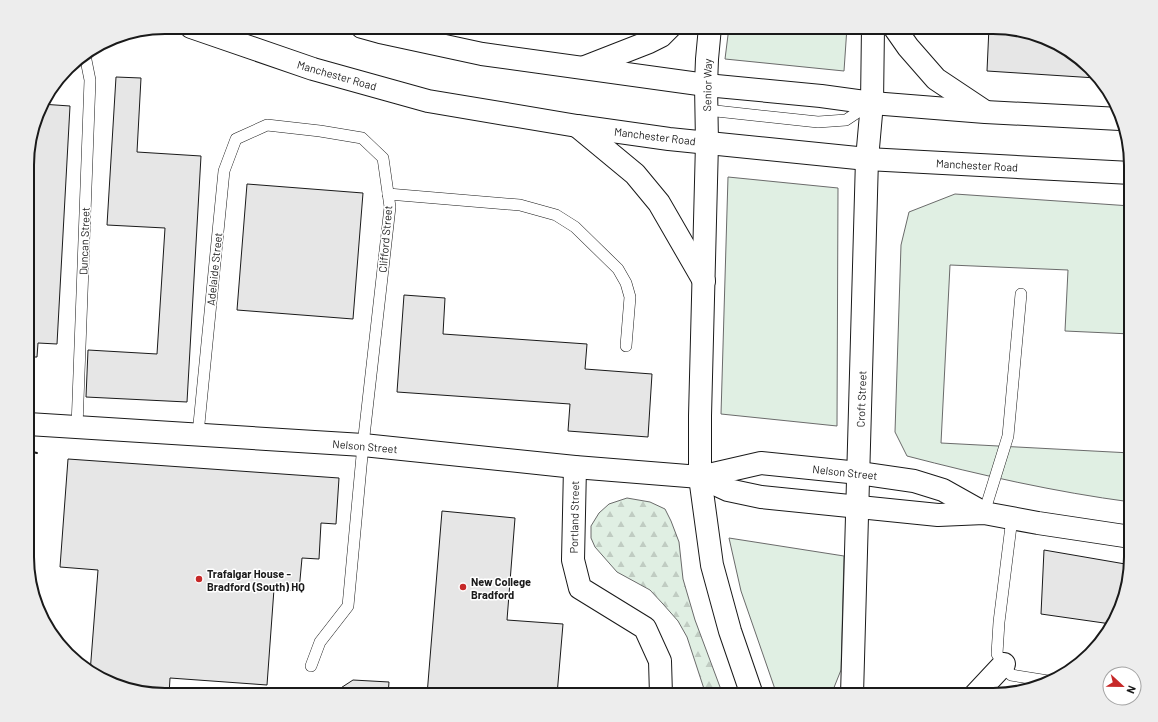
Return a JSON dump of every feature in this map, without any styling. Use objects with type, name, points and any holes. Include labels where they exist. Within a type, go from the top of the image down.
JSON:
[{"type":"main road","name":"Manchester Road","points":[[211,34],[313,69],[428,101],[577,126],[669,139],[868,159],[1124,173]]},
{"type":"main road","points":[[396,34],[482,54],[706,85],[820,96],[872,103],[986,112],[1115,119]]},
{"type":"main road","points":[[584,67],[649,42],[663,34]]},
{"type":"main road","name":"Senior Way","points":[[707,143],[706,85],[709,34]]},
{"type":"main road","points":[[872,103],[873,34]]},
{"type":"main road","points":[[899,34],[908,48],[936,79],[986,112]]},
{"type":"main road","name":"Croft Street","points":[[852,688],[868,159],[872,103]]},
{"type":"main road","points":[[577,126],[634,174],[659,203],[704,281]]},
{"type":"main road","points":[[707,143],[700,416],[700,477],[712,565],[730,631],[750,688]]},
{"type":"main road","name":"Nelson Street","points":[[34,424],[363,445],[575,467],[700,477],[761,464],[859,473],[914,481],[943,490],[984,513]]},
{"type":"main road","name":"Portland Street","points":[[575,467],[573,560],[580,588],[645,628],[660,661],[661,688]]},
{"type":"main road","name":"Nelson Street","points":[[700,477],[728,490],[761,496],[938,515],[984,513],[1038,524],[1124,536]]},
{"type":"main road","points":[[981,688],[1004,664]]},
{"type":"lane","name":"Duncan Street","points":[[77,427],[90,80],[86,61]]},
{"type":"lane","points":[[706,110],[818,122],[846,120],[872,103]]},
{"type":"lane","name":"Clifford Street","points":[[267,125],[320,131],[362,138],[383,158],[390,208],[363,445],[348,606],[320,642],[311,666]]},
{"type":"lane","name":"Adelaide Street","points":[[198,434],[224,171],[236,140],[267,125]]},
{"type":"lane","points":[[388,194],[520,205],[556,215],[575,227],[618,269],[626,283],[630,297],[626,346]]},
{"type":"lane","points":[[984,513],[1008,436],[1021,294]]},
{"type":"lane","points":[[1012,518],[999,622],[997,654],[1011,676],[1038,680]]},
{"type":"green space","points":[[728,34],[847,34],[844,71],[725,59]]},
{"type":"green space","points":[[728,177],[838,188],[837,426],[721,414]]},
{"type":"green space","points":[[955,194],[1124,206],[1124,334],[1065,331],[1068,270],[950,265],[941,443],[1124,453],[1124,501],[1018,482],[907,456],[895,432],[901,245],[909,212]]},
{"type":"green space","points":[[627,498],[650,502],[665,509],[679,542],[683,579],[695,620],[720,688],[704,688],[687,637],[678,621],[650,590],[617,572],[595,547],[591,538],[591,526],[599,513],[609,504]]},
{"type":"green space","points":[[729,538],[844,556],[841,670],[834,688],[775,688],[741,591]]},
{"type":"building","points":[[989,34],[1010,35],[1027,38],[1051,47],[1079,66],[1091,78],[987,71]]},
{"type":"building","points":[[116,77],[141,78],[137,152],[201,156],[187,402],[86,397],[88,350],[157,354],[165,228],[107,225]]},
{"type":"building","points":[[49,105],[70,106],[57,344],[38,343],[37,357],[34,357],[35,148],[38,131]]},
{"type":"building","points":[[247,184],[363,193],[353,319],[237,310]]},
{"type":"building","points":[[404,295],[445,298],[443,334],[587,344],[585,369],[652,374],[648,437],[568,431],[570,404],[397,392]]},
{"type":"building","name":"Trafalgar House - Bradford (South) HQ","points":[[68,459],[339,478],[336,524],[321,523],[319,559],[302,558],[299,591],[274,589],[267,685],[170,678],[169,688],[148,687],[131,684],[107,675],[91,665],[98,570],[60,567]]},
{"type":"building","name":"New College Bradford","points":[[442,511],[515,518],[507,620],[563,624],[558,688],[428,688]]},
{"type":"building","points":[[1044,550],[1124,564],[1117,599],[1106,623],[1041,614]]},
{"type":"building","points":[[353,680],[389,682],[389,688],[341,688]]},
{"type":"place","name":"Trafalgar House - Bradford (South) HQ","points":[[199,579]]},
{"type":"place","name":"New College Bradford","points":[[463,587]]}]
